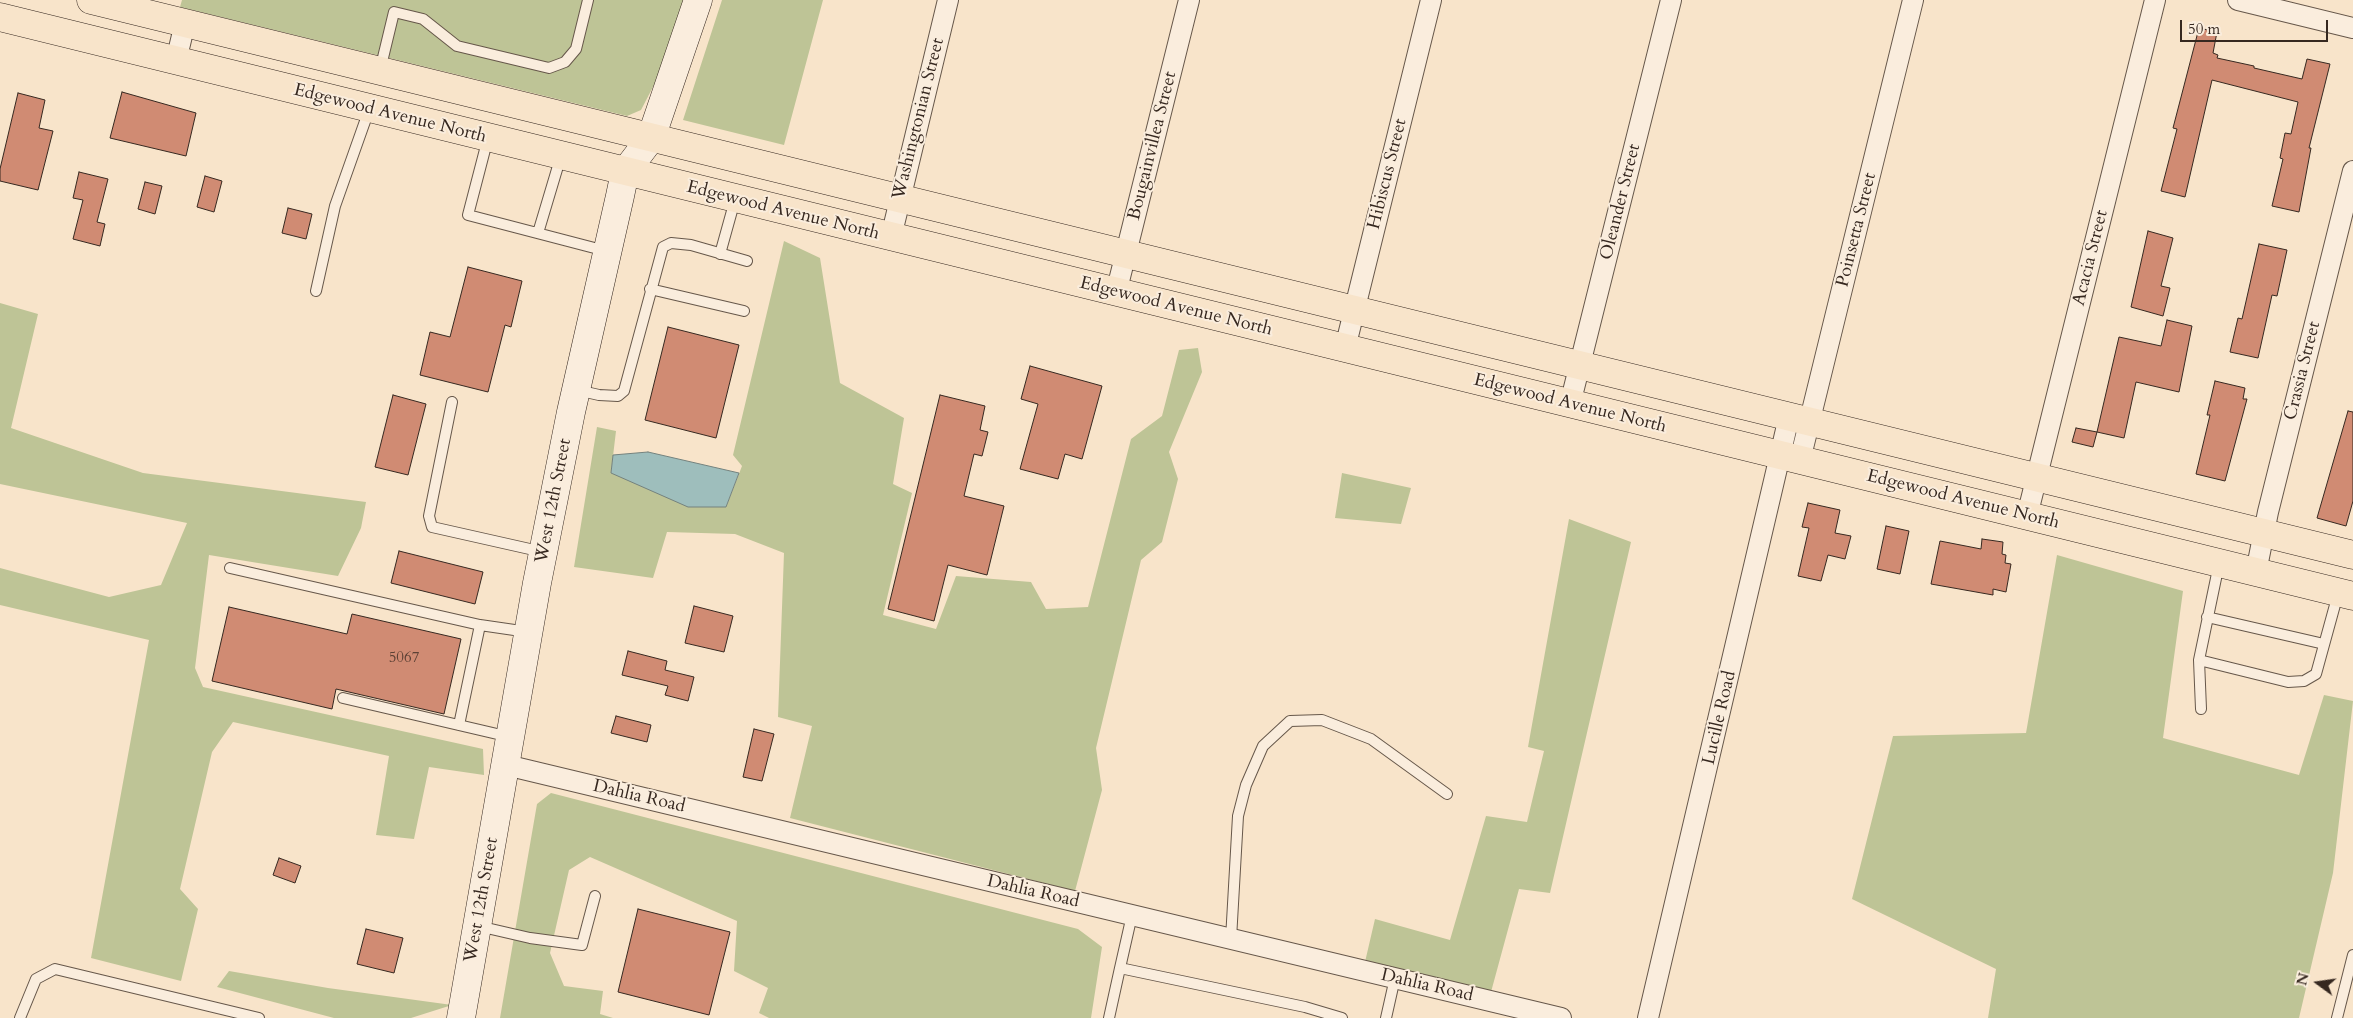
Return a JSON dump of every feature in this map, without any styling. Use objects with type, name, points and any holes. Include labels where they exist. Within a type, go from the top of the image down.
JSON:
[{"type":"main road","points":[[91,0],[2353,555]]},
{"type":"main road","name":"Edgewood Avenue North","points":[[0,18],[2346,594]]},
{"type":"street","name":"West 12th Street","points":[[461,1018],[544,552],[576,390],[626,172],[651,138],[698,0]]},
{"type":"street","name":"Washingtonian Street","points":[[891,237],[948,0]]},
{"type":"street","name":"Bougainvillea Street","points":[[1116,293],[1189,0]]},
{"type":"street","name":"Hibiscus Street","points":[[1344,348],[1431,0]]},
{"type":"street","name":"Oleander Street","points":[[1570,404],[1671,0]]},
{"type":"street","name":"Poinsetta Street","points":[[1799,419],[1913,0]]},
{"type":"street","name":"Acacia Street","points":[[2027,516],[2155,0]]},
{"type":"street","points":[[2238,0],[2353,28]]},
{"type":"street","points":[[176,61],[185,23]]},
{"type":"street","name":"Crassia Street","points":[[2256,572],[2268,512],[2353,171]]},
{"type":"street","name":"Lucille Road","points":[[1648,1018],[1730,672],[1790,458],[1799,419]]},
{"type":"street","name":"Dahlia Road","points":[[506,766],[1561,1018]]},
{"type":"lane","points":[[380,71],[394,12],[423,19],[457,46],[549,68],[565,62],[576,49],[588,0]]},
{"type":"lane","points":[[316,291],[335,206],[369,109]]},
{"type":"lane","points":[[488,138],[468,215],[608,251]]},
{"type":"lane","points":[[538,233],[560,156]]},
{"type":"lane","points":[[720,254],[735,199]]},
{"type":"lane","points":[[576,390],[618,396],[624,390],[663,247],[670,243],[691,245],[747,261]]},
{"type":"lane","points":[[650,289],[744,311]]},
{"type":"lane","points":[[452,402],[429,516],[432,527],[544,552]]},
{"type":"lane","points":[[2201,709],[2199,660],[2220,563]]},
{"type":"lane","points":[[230,568],[480,625],[529,632]]},
{"type":"lane","points":[[2199,660],[2288,682],[2304,681],[2316,674],[2324,644],[2346,594]]},
{"type":"lane","points":[[2208,617],[2324,644]]},
{"type":"lane","points":[[459,725],[480,625]]},
{"type":"lane","points":[[343,698],[511,737]]},
{"type":"lane","points":[[1231,939],[1238,816],[1246,785],[1263,746],[1290,721],[1322,720],[1371,739],[1447,794]]},
{"type":"lane","points":[[477,926],[530,938],[582,945],[594,896]]},
{"type":"lane","points":[[1109,1018],[1132,915]]},
{"type":"lane","points":[[2337,1018],[2353,955]]},
{"type":"lane","points":[[1120,968],[1305,1008],[1342,1018]]},
{"type":"lane","points":[[20,1018],[23,1005],[36,979],[55,969],[259,1018]]},
{"type":"lane","points":[[1386,1018],[1395,978]]},
{"type":"green space","points":[[182,0],[688,0],[667,60],[641,110],[627,116],[180,7]]},
{"type":"green space","points":[[722,0],[823,0],[784,145],[683,120]]},
{"type":"green space","points":[[784,241],[820,258],[840,383],[904,418],[893,484],[912,493],[883,615],[936,629],[956,576],[1031,582],[1046,609],[1088,607],[1131,439],[1162,416],[1179,350],[1198,348],[1202,372],[1169,452],[1178,479],[1162,542],[1141,560],[1096,748],[1102,790],[1075,891],[790,818],[812,726],[778,717],[784,553],[735,534],[667,532],[653,578],[574,567],[597,427],[616,431],[611,473],[726,507],[742,466],[733,455]]},
{"type":"green space","points":[[0,303],[38,314],[11,428],[143,473],[366,502],[361,528],[338,576],[209,555],[195,668],[203,687],[483,749],[484,775],[429,767],[414,839],[376,835],[389,756],[233,722],[212,752],[180,889],[198,909],[181,981],[91,958],[149,640],[0,605],[0,568],[109,597],[161,585],[187,523],[0,484]]},
{"type":"green space","points":[[1342,473],[1411,488],[1401,524],[1335,518]]},
{"type":"green space","points":[[1569,519],[1631,542],[1550,893],[1519,889],[1491,992],[1365,962],[1375,919],[1450,940],[1486,816],[1527,822],[1544,751],[1528,747]]},
{"type":"green space","points":[[2057,555],[2183,591],[2163,738],[2299,775],[2324,695],[2353,701],[2333,873],[2299,1018],[1988,1018],[1996,969],[1852,899],[1893,736],[2026,733]]},
{"type":"green space","points":[[551,793],[1078,929],[1102,947],[1091,1018],[769,1018],[759,1013],[768,988],[734,971],[737,921],[590,857],[569,870],[550,953],[564,986],[603,991],[600,1014],[613,1018],[500,1018],[537,804]]},
{"type":"green space","points":[[229,971],[328,988],[452,1005],[411,1018],[334,1018],[217,987]]},
{"type":"water","points":[[648,452],[739,473],[726,507],[688,507],[611,473],[613,455]]},
{"type":"building","points":[[2199,28],[2217,32],[2213,53],[2218,55],[2217,58],[2302,79],[2307,59],[2330,64],[2309,148],[2311,148],[2299,212],[2272,206],[2283,159],[2280,158],[2285,133],[2291,134],[2298,102],[2212,80],[2185,197],[2161,191],[2177,129],[2173,128]]},
{"type":"building","points":[[122,92],[196,113],[186,156],[110,138]]},
{"type":"building","points":[[18,93],[45,100],[39,128],[53,131],[38,190],[0,181],[0,169]]},
{"type":"building","points":[[79,172],[108,179],[97,222],[105,224],[100,246],[73,239],[83,200],[73,198]]},
{"type":"building","points":[[205,176],[222,181],[214,212],[197,207]]},
{"type":"building","points":[[145,182],[162,186],[155,214],[138,209]]},
{"type":"building","points":[[288,208],[312,214],[306,239],[282,233]]},
{"type":"building","points":[[2148,231],[2173,238],[2161,286],[2170,288],[2163,316],[2131,307]]},
{"type":"building","points":[[2259,244],[2287,250],[2277,296],[2272,295],[2258,358],[2230,352],[2238,318],[2242,319]]},
{"type":"building","points":[[468,267],[522,281],[511,327],[505,325],[488,392],[420,375],[430,332],[450,337]]},
{"type":"building","points":[[2167,320],[2192,326],[2179,392],[2136,382],[2124,438],[2097,432],[2119,337],[2161,346]]},
{"type":"building","points":[[668,327],[739,345],[716,438],[645,420]]},
{"type":"building","points":[[1030,366],[1102,386],[1082,459],[1065,454],[1058,479],[1020,469],[1038,404],[1021,399]]},
{"type":"building","points":[[2215,381],[2245,388],[2243,399],[2247,399],[2225,481],[2196,474],[2210,415],[2207,415]]},
{"type":"building","points":[[393,395],[426,404],[408,475],[375,467]]},
{"type":"building","points":[[940,395],[985,406],[980,430],[988,432],[982,456],[974,454],[964,496],[1004,506],[987,575],[948,565],[934,621],[888,609]]},
{"type":"building","points":[[2348,411],[2353,412],[2353,501],[2346,526],[2317,518]]},
{"type":"building","points":[[2076,428],[2097,432],[2093,447],[2072,442]]},
{"type":"building","points":[[1808,503],[1840,510],[1835,533],[1851,536],[1845,559],[1828,555],[1821,581],[1798,576],[1809,528],[1802,527]]},
{"type":"building","points":[[1886,526],[1909,531],[1900,574],[1877,569]]},
{"type":"building","points":[[1982,539],[2003,542],[2002,554],[2006,555],[2005,563],[2011,564],[2006,592],[1993,589],[1993,595],[1931,584],[1940,541],[1981,549]]},
{"type":"building","points":[[399,551],[483,572],[475,604],[391,583]]},
{"type":"building","points":[[694,606],[733,616],[724,652],[685,643]]},
{"type":"building","points":[[229,607],[347,634],[352,614],[461,639],[444,714],[336,689],[332,709],[212,681]]},
{"type":"building","points":[[628,651],[667,661],[665,670],[694,677],[688,701],[665,695],[668,686],[622,675]]},
{"type":"building","points":[[616,716],[651,725],[647,742],[611,733]]},
{"type":"building","points":[[754,729],[774,734],[762,781],[743,777]]},
{"type":"building","points":[[279,858],[301,866],[295,883],[273,875]]},
{"type":"building","points":[[638,909],[730,932],[709,1015],[618,992]]},
{"type":"building","points":[[366,929],[403,938],[394,973],[357,964]]}]
